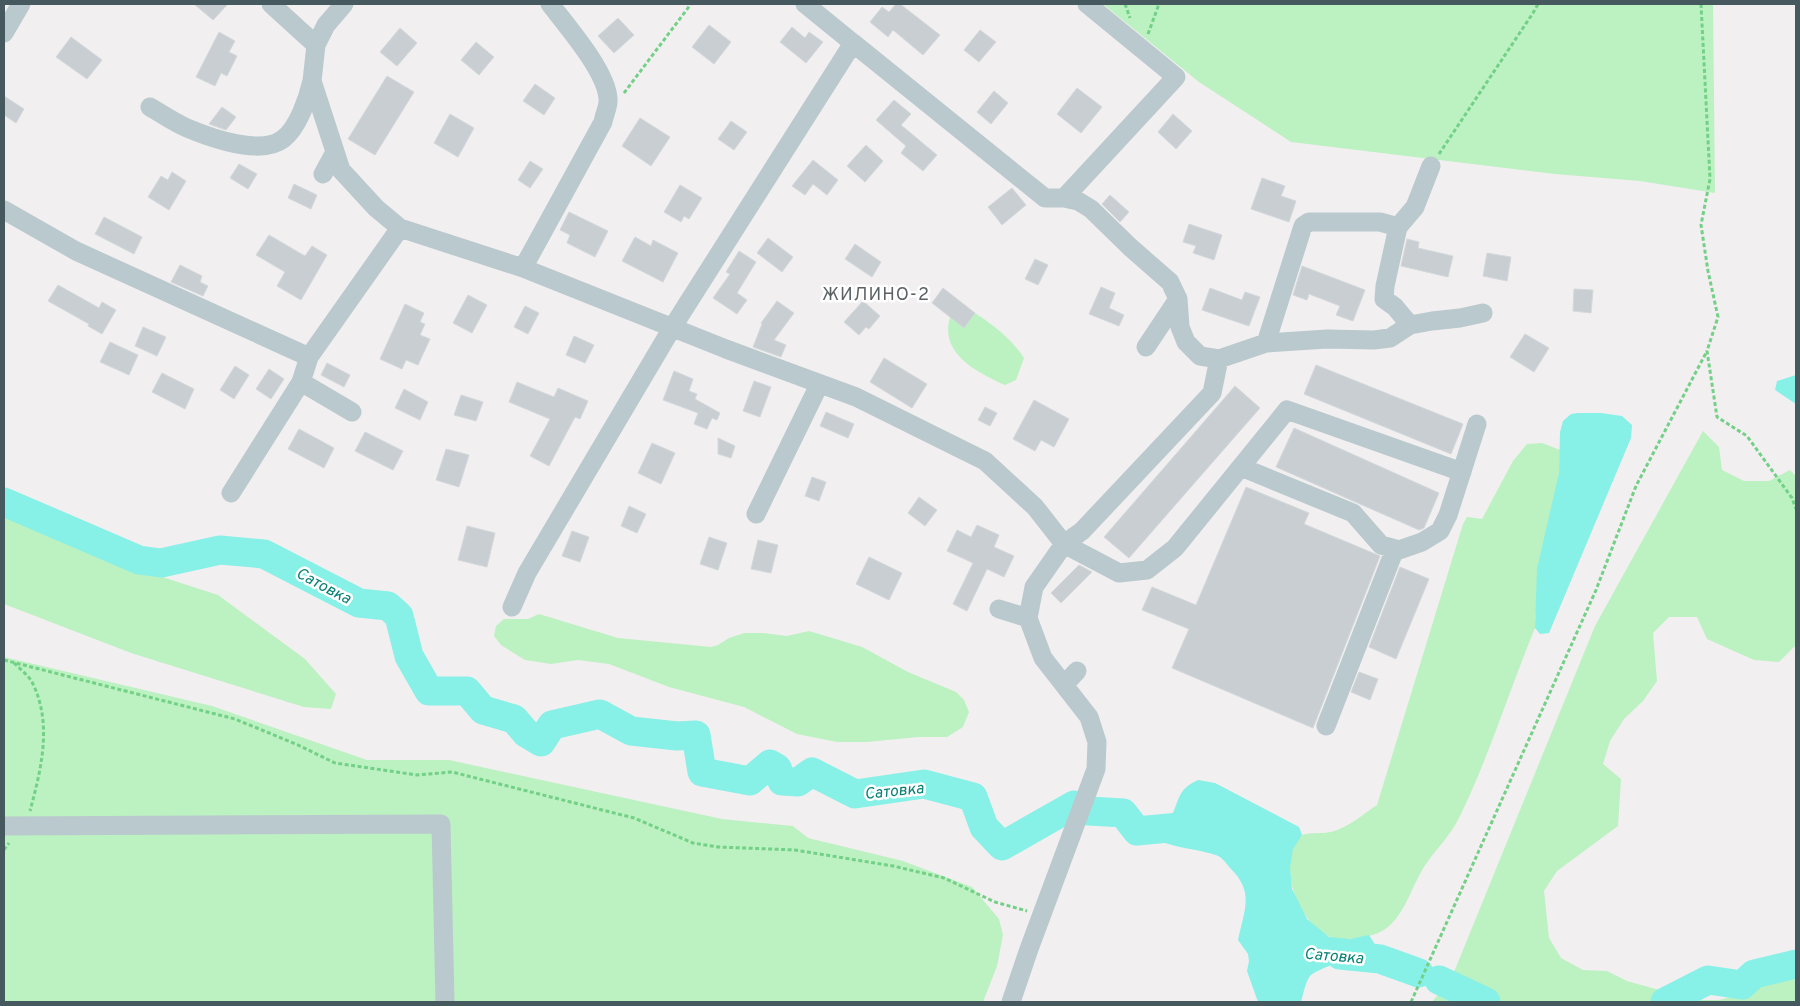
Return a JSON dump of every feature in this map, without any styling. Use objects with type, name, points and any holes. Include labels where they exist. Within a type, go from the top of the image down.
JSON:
[{"type":"street","points":[[4,33],[21,4]]},
{"type":"street","points":[[271,4],[316,45]]},
{"type":"street","points":[[150,107],[187,128],[215,138],[262,147],[273,145],[285,138],[296,123],[308,98],[316,45],[326,25],[344,4]]},
{"type":"street","points":[[523,268],[602,122],[609,100],[602,78],[580,44],[550,4]]},
{"type":"street","points":[[804,4],[1045,198],[1064,198],[1078,201],[1095,212],[1130,247],[1170,282],[1178,299],[1180,327],[1186,342],[1200,356],[1219,360],[1266,343],[1327,339],[1374,340],[1390,338],[1410,325],[1483,313]]},
{"type":"street","points":[[1064,198],[1176,77],[1087,4]]},
{"type":"street","points":[[512,607],[527,573],[672,328],[853,43]]},
{"type":"street","points":[[312,81],[341,170],[376,208],[400,228],[523,268],[819,385],[856,397],[985,460],[1052,519],[1064,544],[1120,573],[1147,570],[1175,548],[1287,410],[1462,472]]},
{"type":"street","points":[[322,174],[335,152]]},
{"type":"street","points":[[1410,325],[1384,299],[1385,286],[1398,226],[1415,207],[1431,166]]},
{"type":"street","points":[[4,210],[76,251],[308,357]]},
{"type":"street","points":[[1266,343],[1303,226],[1309,222],[1380,222],[1398,226]]},
{"type":"street","points":[[231,494],[300,382],[308,357],[400,228]]},
{"type":"street","points":[[1146,347],[1178,299]]},
{"type":"street","points":[[1012,1002],[1096,769],[1097,742],[1089,717],[1043,658],[1028,618],[1034,587],[1064,544],[1082,531],[1212,393],[1219,360]]},
{"type":"street","points":[[300,382],[352,412]]},
{"type":"street","points":[[756,514],[819,385]]},
{"type":"street","points":[[1241,467],[1354,512],[1381,545],[1399,550],[1422,542],[1440,531],[1448,515],[1477,424]]},
{"type":"street","points":[[1326,726],[1395,549]]},
{"type":"street","points":[[999,609],[1028,618]]},
{"type":"street","points":[[1064,685],[1077,671]]},
{"type":"street","points":[[13,826],[441,824],[445,1002]]},
{"type":"path","points":[[620,98],[691,4]]},
{"type":"path","points":[[1142,48],[1159,4]]},
{"type":"path","points":[[1431,166],[1538,4]]},
{"type":"path","points":[[1411,1002],[1596,590],[1636,486],[1707,351],[1718,317],[1701,226],[1710,179],[1701,4]]},
{"type":"path","points":[[1707,351],[1717,417],[1747,436],[1792,498],[1796,509]]},
{"type":"path","points":[[4,660],[235,719],[298,745],[334,763],[417,775],[452,772],[634,818],[693,843],[718,847],[795,850],[893,866],[944,878],[995,902],[1042,915]]},
{"type":"path","points":[[4,850],[13,826],[28,818],[40,771],[44,734],[39,701],[32,681],[13,662]]},
{"type":"green space","points":[[1103,4],[1713,4],[1715,193],[1640,181],[1555,174],[1291,142],[1199,82]]},
{"type":"green space","points":[[972,311],[1000,332],[1024,358],[1016,380],[1005,385],[994,380],[972,367],[955,350],[950,340],[948,328],[951,314]]},
{"type":"green space","points":[[1703,431],[1719,447],[1722,470],[1744,481],[1769,481],[1790,470],[1796,476],[1796,645],[1779,662],[1754,660],[1707,639],[1697,617],[1669,617],[1653,633],[1657,681],[1643,701],[1624,719],[1610,741],[1603,764],[1621,779],[1618,826],[1557,871],[1544,891],[1549,938],[1561,958],[1583,970],[1607,971],[1627,981],[1695,1000],[1719,1000],[1742,994],[1768,979],[1793,979],[1796,980],[1796,1002],[1432,1002],[1452,977],[1595,626]]},
{"type":"green space","points":[[1542,443],[1560,450],[1559,473],[1535,617],[1535,628],[1470,795],[1455,826],[1424,867],[1404,907],[1394,922],[1380,932],[1369,936],[1339,939],[1328,936],[1309,921],[1296,899],[1290,875],[1292,851],[1302,835],[1327,833],[1337,830],[1377,805],[1463,524],[1467,517],[1482,519],[1513,461],[1527,444]]},
{"type":"green space","points":[[4,512],[89,545],[153,574],[218,595],[305,659],[336,694],[331,709],[304,707],[131,653],[4,604]]},
{"type":"green space","points":[[539,614],[618,638],[711,647],[744,633],[787,636],[809,631],[862,647],[908,672],[956,692],[964,700],[969,712],[963,727],[947,737],[837,742],[797,734],[744,707],[669,687],[609,664],[578,660],[551,664],[525,660],[501,645],[494,636],[496,626],[504,619],[528,619]]},
{"type":"green space","points":[[4,657],[212,706],[367,760],[449,760],[722,819],[793,826],[808,838],[903,861],[972,887],[999,919],[1003,935],[997,966],[983,1002],[4,1002]]},
{"type":"water","points":[[1796,375],[1796,404],[1775,390],[1777,381]]},
{"type":"water","points":[[1601,413],[1622,416],[1632,425],[1631,438],[1549,633],[1540,634],[1535,628],[1537,569],[1559,473],[1560,432],[1563,421],[1571,414]]},
{"type":"water","points":[[1198,780],[1215,783],[1299,827],[1302,835],[1293,849],[1290,867],[1292,889],[1307,919],[1329,937],[1350,939],[1369,935],[1376,946],[1380,959],[1365,963],[1342,962],[1316,972],[1310,976],[1305,985],[1301,1002],[1258,1002],[1247,971],[1248,954],[1238,940],[1246,902],[1243,885],[1224,860],[1218,856],[1159,841],[1157,835],[1170,819],[1182,792]]},
{"type":"building","points":[[194,4],[228,4],[213,20]]},
{"type":"building","points":[[896,4],[900,4],[940,35],[923,55],[893,30],[888,37],[870,22],[882,7],[889,12]]},
{"type":"building","points":[[618,18],[634,35],[614,53],[598,36]]},
{"type":"building","points":[[709,25],[731,42],[714,64],[692,47]]},
{"type":"building","points":[[792,27],[805,38],[809,32],[823,42],[806,63],[780,42]]},
{"type":"building","points":[[400,28],[417,43],[397,66],[380,52]]},
{"type":"building","points":[[980,30],[996,42],[979,62],[964,50]]},
{"type":"building","points":[[219,32],[235,41],[229,52],[237,56],[227,76],[221,73],[215,86],[196,77]]},
{"type":"building","points":[[71,37],[102,60],[87,79],[56,57]]},
{"type":"building","points":[[476,42],[494,57],[479,75],[461,60]]},
{"type":"building","points":[[387,76],[414,92],[375,155],[348,139]]},
{"type":"building","points":[[535,84],[555,98],[544,115],[523,101]]},
{"type":"building","points":[[1077,88],[1102,107],[1081,133],[1057,114]]},
{"type":"building","points":[[994,91],[1008,103],[991,124],[977,112]]},
{"type":"building","points":[[4,96],[24,109],[16,123],[4,115]]},
{"type":"building","points":[[894,100],[911,114],[901,125],[937,155],[923,171],[901,153],[906,146],[876,120]]},
{"type":"building","points":[[222,107],[236,117],[226,130],[209,124]]},
{"type":"building","points":[[450,114],[474,128],[458,157],[434,143]]},
{"type":"building","points":[[1173,114],[1192,131],[1176,149],[1158,132]]},
{"type":"building","points":[[640,118],[670,137],[651,166],[622,146]]},
{"type":"building","points":[[731,121],[747,132],[734,150],[718,139]]},
{"type":"building","points":[[866,145],[883,161],[865,182],[847,166]]},
{"type":"building","points":[[813,160],[838,180],[827,195],[813,184],[805,195],[792,186]]},
{"type":"building","points":[[530,161],[543,169],[530,188],[518,180]]},
{"type":"building","points":[[239,164],[257,174],[248,189],[230,178]]},
{"type":"building","points":[[172,172],[186,181],[169,210],[148,197],[161,176],[168,180]]},
{"type":"building","points":[[1262,178],[1285,186],[1281,196],[1296,201],[1289,222],[1251,209]]},
{"type":"building","points":[[294,184],[317,195],[311,209],[288,198]]},
{"type":"building","points":[[680,185],[702,198],[689,219],[684,216],[681,222],[664,212]]},
{"type":"building","points":[[1012,188],[1026,205],[1002,225],[988,207]]},
{"type":"building","points":[[1110,195],[1129,212],[1120,222],[1102,204]]},
{"type":"building","points":[[569,212],[608,231],[595,257],[567,243],[570,235],[560,230]]},
{"type":"building","points":[[104,217],[142,237],[134,254],[95,234]]},
{"type":"building","points":[[1189,224],[1222,235],[1214,260],[1193,253],[1196,246],[1183,242]]},
{"type":"building","points":[[269,235],[305,256],[312,246],[327,255],[301,300],[277,286],[285,272],[256,255]]},
{"type":"building","points":[[635,237],[651,246],[653,240],[678,253],[663,282],[622,261]]},
{"type":"building","points":[[768,238],[793,257],[782,272],[757,253]]},
{"type":"building","points":[[1407,239],[1419,242],[1418,248],[1453,256],[1448,277],[1401,266]]},
{"type":"building","points":[[855,244],[881,262],[872,277],[845,259]]},
{"type":"building","points":[[739,251],[756,262],[737,293],[747,300],[737,314],[713,298],[730,274],[726,272]]},
{"type":"building","points":[[1487,253],[1511,257],[1507,281],[1483,276]]},
{"type":"building","points":[[1035,259],[1048,265],[1038,285],[1025,279]]},
{"type":"building","points":[[180,265],[202,276],[200,282],[208,286],[203,296],[171,282]]},
{"type":"building","points":[[1302,266],[1365,290],[1353,321],[1336,315],[1340,306],[1309,294],[1307,300],[1293,295]]},
{"type":"building","points":[[58,285],[99,308],[102,302],[116,310],[102,334],[88,326],[89,324],[48,301]]},
{"type":"building","points":[[1101,287],[1115,293],[1109,308],[1124,315],[1119,326],[1089,314]]},
{"type":"building","points":[[943,288],[975,313],[964,328],[932,303]]},
{"type":"building","points":[[1210,288],[1242,300],[1245,292],[1260,297],[1249,326],[1202,310]]},
{"type":"building","points":[[1574,289],[1593,290],[1591,313],[1573,311]]},
{"type":"building","points":[[468,295],[487,305],[472,333],[453,323]]},
{"type":"building","points":[[777,301],[794,313],[774,340],[786,345],[781,357],[753,347],[761,323]]},
{"type":"building","points":[[863,301],[880,316],[869,329],[866,327],[859,335],[844,322]]},
{"type":"building","points":[[405,304],[424,313],[420,322],[425,324],[420,335],[430,339],[418,365],[406,360],[402,369],[380,359]]},
{"type":"building","points":[[525,306],[539,313],[528,334],[514,327]]},
{"type":"building","points":[[143,327],[166,337],[157,356],[135,346]]},
{"type":"building","points":[[1525,334],[1549,348],[1534,372],[1510,357]]},
{"type":"building","points":[[574,336],[594,345],[585,363],[566,355]]},
{"type":"building","points":[[110,342],[138,355],[129,375],[100,362]]},
{"type":"building","points":[[884,358],[927,384],[912,408],[870,382]]},
{"type":"building","points":[[327,363],[350,375],[344,387],[321,375]]},
{"type":"building","points":[[1316,365],[1463,424],[1451,454],[1304,394]]},
{"type":"building","points":[[235,366],[249,375],[234,399],[220,390]]},
{"type":"building","points":[[269,369],[284,379],[271,399],[256,389]]},
{"type":"building","points":[[674,371],[693,379],[689,391],[697,394],[695,399],[720,413],[717,420],[712,418],[707,429],[694,424],[698,413],[663,400]]},
{"type":"building","points":[[162,373],[194,389],[185,409],[152,392]]},
{"type":"building","points":[[754,381],[771,387],[760,417],[743,411]]},
{"type":"building","points":[[517,382],[554,397],[558,388],[588,401],[580,419],[575,417],[549,466],[530,456],[550,419],[509,402]]},
{"type":"building","points":[[1235,386],[1260,408],[1129,558],[1104,537]]},
{"type":"building","points":[[404,389],[428,402],[420,420],[395,408]]},
{"type":"building","points":[[461,395],[483,402],[476,421],[454,415]]},
{"type":"building","points":[[1034,400],[1069,419],[1054,447],[1041,440],[1035,451],[1013,439]]},
{"type":"building","points":[[985,407],[997,413],[990,426],[978,420]]},
{"type":"building","points":[[826,412],[854,424],[848,438],[820,426]]},
{"type":"building","points":[[1294,428],[1439,493],[1424,528],[1419,530],[1276,467]]},
{"type":"building","points":[[299,429],[334,448],[324,468],[288,449]]},
{"type":"building","points":[[365,432],[403,451],[393,470],[355,451]]},
{"type":"building","points":[[718,438],[735,446],[731,458],[718,454]]},
{"type":"building","points":[[652,443],[675,453],[661,484],[638,473]]},
{"type":"building","points":[[446,449],[469,455],[459,487],[436,480]]},
{"type":"building","points":[[812,477],[826,482],[819,501],[805,496]]},
{"type":"building","points":[[1246,487],[1309,513],[1304,524],[1380,556],[1313,728],[1172,668],[1189,629],[1142,610],[1152,587],[1196,605]]},
{"type":"building","points":[[919,497],[937,510],[925,526],[908,513]]},
{"type":"building","points":[[629,506],[646,514],[637,533],[621,526]]},
{"type":"building","points":[[977,525],[999,535],[994,547],[1014,556],[1004,577],[987,569],[967,611],[953,604],[973,563],[947,551],[957,530],[971,537]]},
{"type":"building","points":[[467,526],[495,533],[487,567],[458,560]]},
{"type":"building","points":[[572,531],[589,537],[580,562],[562,556]]},
{"type":"building","points":[[709,537],[727,543],[718,570],[700,564]]},
{"type":"building","points":[[758,540],[778,545],[771,573],[751,569]]},
{"type":"building","points":[[869,557],[902,573],[889,600],[856,584]]},
{"type":"building","points":[[1079,565],[1092,572],[1061,603],[1051,593]]},
{"type":"building","points":[[1400,567],[1429,579],[1396,659],[1369,647]]},
{"type":"building","points":[[1359,672],[1378,679],[1370,700],[1351,692]]},
{"type":"waterway","name":"Сатовка","points":[[4,502],[139,560],[161,563],[220,550],[264,554],[359,603],[388,606],[399,616],[409,656],[429,691],[467,691],[483,710],[514,719],[526,733],[541,742],[552,725],[600,714],[631,731],[677,736],[696,735],[702,772],[750,781],[770,764],[777,768],[782,781],[798,782],[812,772],[855,794],[924,784],[973,797],[984,827],[1002,846],[1074,805]]},
{"type":"waterway","name":"Сатовка","points":[[1089,811],[1123,813],[1137,831],[1179,827],[1200,831]]},
{"type":"waterway","name":"Сатовка","points":[[1340,955],[1380,959],[1419,973]]},
{"type":"waterway","name":"Сатовка","points":[[1665,1002],[1708,980],[1742,985],[1754,974],[1796,964]]},
{"type":"waterway","name":"Сатовка","points":[[1439,980],[1486,1002]]},
{"type":"district","name":"ЖИЛИНО-2","points":[[876,294]]}]
